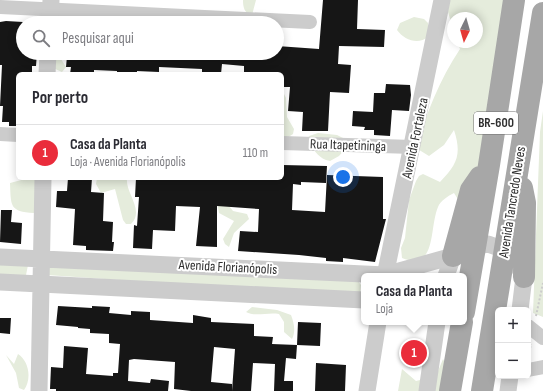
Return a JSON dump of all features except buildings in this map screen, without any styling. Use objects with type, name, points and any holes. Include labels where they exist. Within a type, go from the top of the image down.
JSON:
[{"type":"main road","name":"Avenida Tancredo Neves","points":[[467,296],[489,165],[514,0]]},
{"type":"main road","name":"Avenida Tancredo Neves","points":[[482,391],[543,13]]},
{"type":"main road","points":[[453,256],[471,190],[489,165]]},
{"type":"main road","points":[[518,165],[525,202],[524,277]]},
{"type":"main road","points":[[450,391],[461,325]]},
{"type":"street","name":"Avenida Fortaleza","points":[[386,273],[413,147],[442,0]]},
{"type":"street","points":[[0,7],[50,11],[168,16]]},
{"type":"street","points":[[284,21],[310,22]]},
{"type":"street","points":[[47,72],[48,60]]},
{"type":"street","points":[[0,134],[16,135]]},
{"type":"street","name":"Rua Itapetininga","points":[[284,143],[413,147]]},
{"type":"street","points":[[39,391],[40,258],[43,180]]},
{"type":"street","name":"Avenida Florianópolis","points":[[395,273],[453,256],[476,246],[488,244],[504,250]]},
{"type":"street","points":[[504,250],[516,262],[524,277],[520,307]]},
{"type":"street","points":[[447,273],[453,256]]},
{"type":"street","name":"Avenida Florianópolis","points":[[0,257],[361,275]]},
{"type":"street","name":"Avenida Florianópolis","points":[[0,282],[361,300]]},
{"type":"street","points":[[367,391],[378,325]]},
{"type":"street","points":[[428,391],[432,325]]},
{"type":"street","points":[[531,328],[543,338]]},
{"type":"street","points":[[531,369],[543,367]]},
{"type":"green space","points":[[243,0],[256,0],[252,15],[247,13],[244,9]]},
{"type":"green space","points":[[449,0],[510,0],[485,159],[459,201],[454,193],[440,203],[435,216],[430,246],[426,254],[421,259],[413,261],[402,258],[401,248],[405,238],[409,200],[416,181],[419,176],[423,174],[440,182],[454,164],[458,153],[454,130],[444,145],[429,156],[416,148],[424,122],[446,72],[460,48],[483,48],[483,12],[448,12]]},
{"type":"green space","points":[[414,17],[424,19],[428,23],[428,37],[420,41],[407,39],[397,30],[400,23]]},
{"type":"green space","points":[[51,60],[62,60],[66,67],[62,72],[53,68]]},
{"type":"green space","points":[[284,94],[286,98],[287,117],[294,129],[293,134],[284,140]]},
{"type":"green space","points":[[543,111],[543,317],[533,313],[540,132]]},
{"type":"green space","points":[[318,133],[337,135],[345,139],[346,148],[339,156],[330,161],[320,157],[307,144],[309,136]]},
{"type":"green space","points":[[21,180],[42,180],[34,213],[20,211],[13,206],[11,202],[10,183]]},
{"type":"green space","points":[[97,180],[127,180],[129,190],[134,201],[136,213],[135,219],[131,224],[126,224],[123,220],[115,189],[101,193],[96,184]]},
{"type":"green space","points":[[217,202],[226,202],[233,211],[247,214],[249,219],[234,233],[229,247],[225,244],[223,239],[234,221],[219,213]]},
{"type":"green space","points":[[0,261],[28,265],[26,275],[23,277],[0,276]]},
{"type":"green space","points":[[44,261],[358,281],[361,285],[360,294],[356,296],[47,275]]},
{"type":"green space","points":[[252,307],[277,310],[291,315],[294,327],[292,339],[284,332],[284,322],[279,314],[253,314],[246,312]]},
{"type":"green space","points":[[18,354],[25,361],[29,376],[24,390],[19,388],[16,373],[6,355],[14,364]]},
{"type":"green space","points":[[443,359],[452,376],[443,391],[398,391],[402,369],[416,381],[436,376]]},
{"type":"place","name":"Casa da Planta","points":[[414,353]]}]
